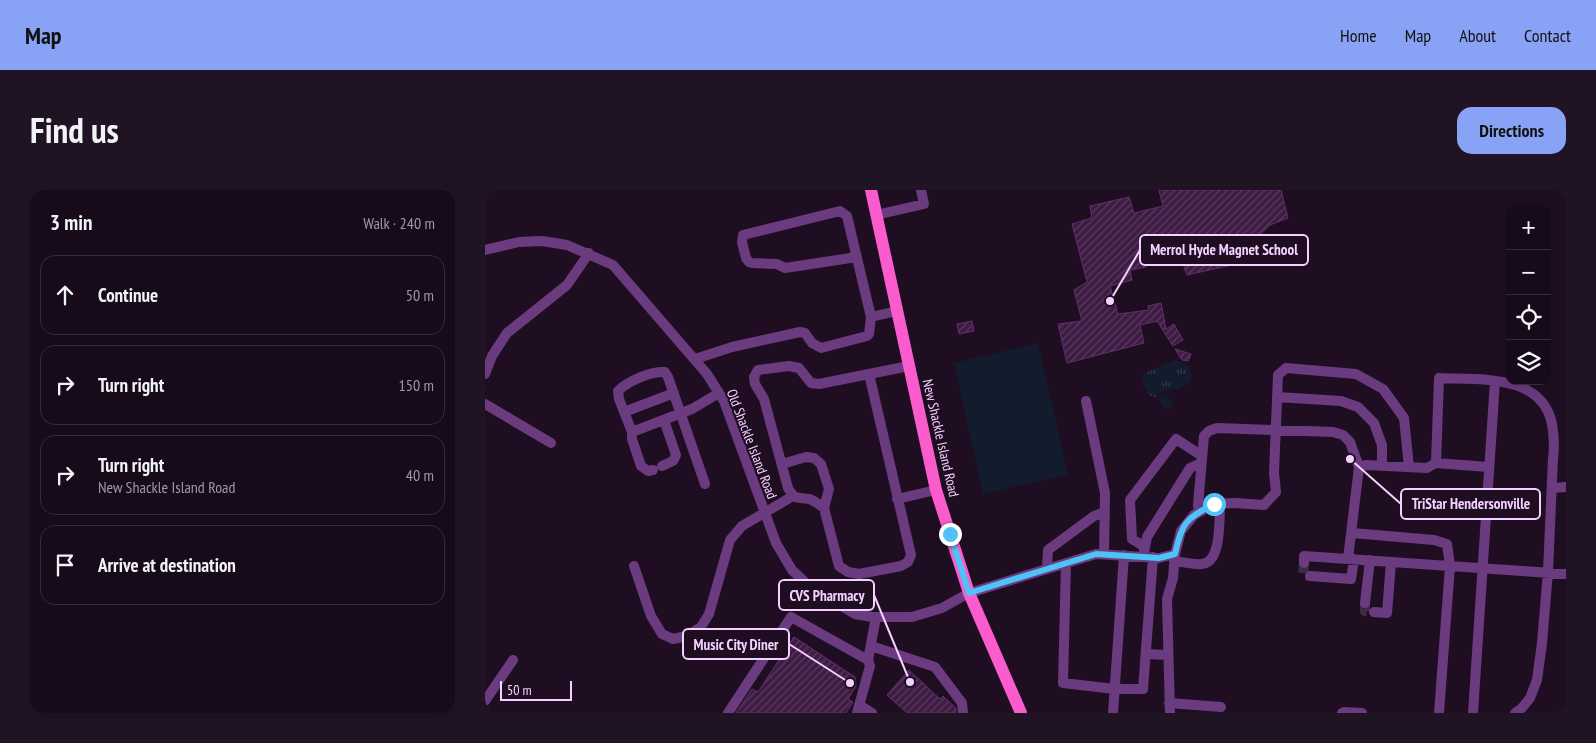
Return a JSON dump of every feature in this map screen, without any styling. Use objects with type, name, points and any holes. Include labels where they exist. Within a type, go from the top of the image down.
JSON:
[{"type":"main road","name":"New Shackle Island Road","points":[[871,190],[936,490],[969,593],[1021,713]]},
{"type":"street","points":[[876,215],[924,204],[921,190]]},
{"type":"street","points":[[695,359],[732,347],[800,332],[805,333],[812,344],[821,348],[869,334],[871,317],[857,257],[847,216],[840,211],[747,234],[742,238],[746,258],[752,263],[777,264],[785,268],[857,257]]},
{"type":"street","name":"Old Shackle Island Road","points":[[485,250],[519,242],[542,241],[567,245],[613,265],[695,359],[724,401],[764,514],[776,543],[793,570],[811,588],[855,614],[876,617],[912,617],[942,608],[969,593],[1096,554],[1147,554],[1203,564],[1210,561],[1215,555],[1220,504]]},
{"type":"street","points":[[485,374],[492,356],[507,333],[567,285],[589,253]]},
{"type":"street","points":[[871,317],[897,311]]},
{"type":"street","points":[[824,508],[811,499],[800,500],[793,496],[788,488],[764,399],[755,384],[754,377],[758,370],[789,366],[799,368],[811,383],[819,384],[909,366]]},
{"type":"street","points":[[1221,707],[1169,708],[1167,599],[1173,578],[1181,531],[1194,515],[1214,504],[1264,505],[1276,492],[1274,473],[1278,374],[1286,368],[1356,374],[1383,389],[1404,418],[1409,467]]},
{"type":"street","points":[[664,420],[676,455],[673,461],[647,471],[641,466],[618,391],[624,386],[657,371],[665,372],[682,413],[705,484]]},
{"type":"street","points":[[782,464],[806,457],[814,458],[821,464],[829,489],[824,508],[839,566],[848,572],[859,574],[901,566],[908,562],[911,555],[869,374]]},
{"type":"street","points":[[1436,463],[1439,378],[1505,382],[1523,387],[1538,397],[1550,414],[1556,444],[1553,458],[1543,643],[1537,680],[1530,698],[1521,711]]},
{"type":"street","points":[[1473,713],[1495,381]]},
{"type":"street","points":[[624,412],[674,393]]},
{"type":"street","points":[[632,432],[692,410],[719,393]]},
{"type":"street","points":[[1277,397],[1341,401],[1358,406],[1374,423],[1382,445],[1382,465]]},
{"type":"street","points":[[1086,401],[1105,493],[1103,554]]},
{"type":"street","points":[[485,404],[551,442]]},
{"type":"street","points":[[1199,512],[1204,436],[1209,430],[1217,428],[1333,432],[1343,435],[1350,442],[1359,468],[1352,533],[1351,579],[1311,576]]},
{"type":"street","points":[[1147,554],[1132,539],[1130,500],[1176,439],[1202,460]]},
{"type":"street","points":[[1556,444],[1566,448]]},
{"type":"street","points":[[1066,563],[1063,683],[1115,689],[1143,689],[1146,654],[1147,537],[1190,468],[1202,460]]},
{"type":"street","points":[[1359,468],[1367,465],[1382,465],[1427,468],[1436,463],[1488,466]]},
{"type":"street","points":[[1552,488],[1566,487]]},
{"type":"street","points":[[897,498],[936,490]]},
{"type":"street","points":[[634,566],[651,616],[662,634],[673,639],[687,636],[701,627],[709,614],[730,540],[743,526],[793,496]]},
{"type":"street","points":[[1047,569],[1048,550],[1094,516],[1105,512]]},
{"type":"street","points":[[1352,533],[1434,540],[1447,544],[1450,566],[1439,713]]},
{"type":"street","points":[[1113,713],[1124,555]]},
{"type":"street","points":[[1304,560],[1370,560],[1566,574]]},
{"type":"street","points":[[1365,603],[1370,560]]},
{"type":"street","points":[[1374,612],[1387,612],[1391,562]]},
{"type":"street","points":[[728,713],[791,617],[869,660]]},
{"type":"street","points":[[872,713],[858,709],[870,666],[869,660],[876,617]]},
{"type":"street","points":[[871,646],[935,667],[962,703],[963,713]]},
{"type":"street","points":[[1146,654],[1168,655]]},
{"type":"street","points":[[485,701],[513,660]]},
{"type":"street","points":[[1342,713],[1362,713]]},
{"type":"green space","points":[[1038,343],[1068,474],[983,494],[954,363]]},
{"type":"green space","points":[[1176,360],[1188,365],[1192,375],[1190,382],[1178,389],[1162,391],[1155,397],[1148,395],[1141,376]]},
{"type":"green space","points":[[1166,393],[1173,406],[1165,410],[1158,397]]},
{"type":"building","points":[[1159,190],[1281,190],[1288,218],[1270,225],[1251,243],[1254,260],[1187,275],[1183,264],[1175,266],[1170,253],[1141,257],[1146,267],[1130,270],[1132,280],[1110,286],[1118,314],[1149,310],[1148,306],[1161,303],[1166,329],[1174,324],[1183,340],[1173,346],[1157,321],[1140,325],[1144,343],[1067,363],[1058,324],[1082,321],[1074,290],[1087,282],[1072,224],[1092,218],[1090,206],[1129,197],[1134,213],[1163,206]]},
{"type":"building","points":[[972,321],[974,331],[959,334],[957,324]]},
{"type":"building","points":[[1175,349],[1191,354],[1188,361],[1182,360]]},
{"type":"building","points":[[794,637],[855,677],[856,686],[848,699],[853,702],[846,713],[736,713],[752,689],[758,692]]},
{"type":"building","points":[[909,670],[940,699],[943,696],[956,708],[956,713],[907,713],[887,695]]},
{"type":"tunnel","points":[[1304,563],[1303,575],[1310,576]]},
{"type":"tunnel","points":[[1365,603],[1365,611],[1374,612]]},
{"type":"place","name":"Merrol Hyde Magnet School","points":[[1110,301]]},
{"type":"place","name":"TriStar Hendersonville","points":[[1350,459]]},
{"type":"place","name":"CVS Pharmacy","points":[[910,682]]},
{"type":"place","name":"Music City Diner","points":[[850,683]]},
{"type":"route","points":[[950,534],[969,593],[1096,554],[1159,558],[1175,554],[1181,531],[1194,515],[1214,504]]}]
